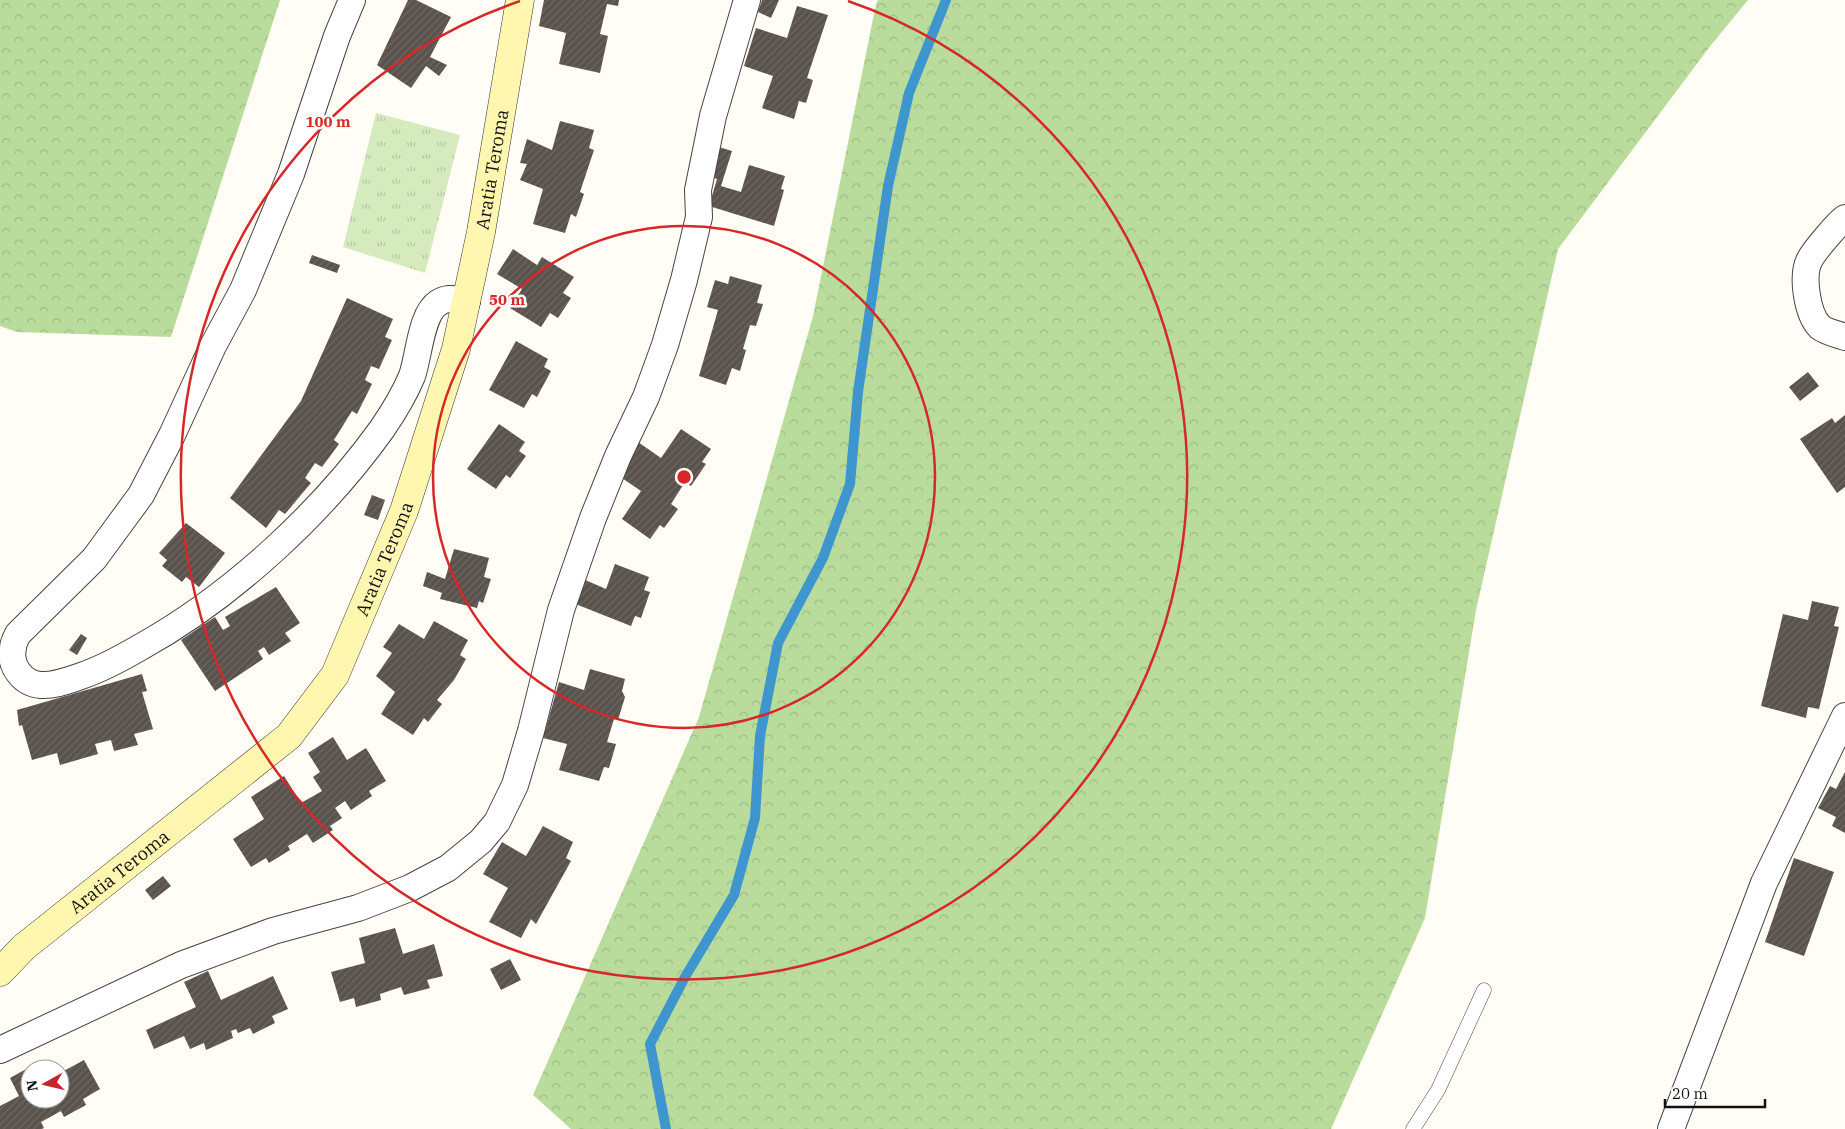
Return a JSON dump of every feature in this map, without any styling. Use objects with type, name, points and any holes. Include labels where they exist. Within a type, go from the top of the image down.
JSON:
[{"type":"main road","name":"Aratia Teroma","points":[[0,972],[24,947],[288,736],[335,676],[404,511],[456,349],[467,301],[520,0]]},
{"type":"street","points":[[352,0],[337,36],[287,183],[243,290],[213,346],[172,435],[141,495],[94,558],[18,634],[12,649],[14,666],[25,680],[40,685],[61,682],[100,670],[165,634],[217,597],[272,550],[325,499],[363,455],[393,413],[412,376],[428,315],[437,303],[447,298],[467,301]]},
{"type":"street","points":[[0,1050],[181,965],[273,931],[358,908],[410,888],[448,868],[481,841],[497,822],[514,785],[547,670],[561,610],[593,518],[618,456],[646,397],[665,345],[684,280],[699,217],[698,190],[713,116],[747,0]]},
{"type":"street","points":[[1845,218],[1809,260],[1806,284],[1810,307],[1820,328],[1845,337]]},
{"type":"street","points":[[1671,1129],[1764,883],[1845,716]]},
{"type":"lane","points":[[1413,1129],[1438,1090],[1484,990]]},
{"type":"green space","points":[[0,0],[280,0],[171,337],[17,332],[0,326]]},
{"type":"green space","points":[[878,0],[1748,0],[1711,45],[1558,249],[1476,610],[1425,918],[1331,1129],[571,1129],[533,1095],[699,717],[813,316]]},
{"type":"green space","points":[[376,113],[460,135],[425,273],[343,247]]},
{"type":"building","points":[[408,0],[416,0],[451,17],[430,57],[447,65],[439,76],[426,66],[411,88],[377,65]]},
{"type":"building","points":[[544,0],[619,0],[618,6],[607,4],[600,34],[608,36],[600,73],[559,64],[566,33],[539,26]]},
{"type":"building","points":[[762,0],[779,0],[771,18],[758,12]]},
{"type":"building","points":[[797,6],[828,15],[807,78],[813,80],[806,103],[799,101],[794,119],[762,108],[773,76],[744,66],[756,28],[787,38]]},
{"type":"building","points":[[560,121],[594,130],[589,148],[594,150],[580,192],[584,194],[576,217],[571,214],[565,233],[533,224],[543,189],[520,180],[527,164],[520,163],[527,139],[552,150]]},
{"type":"building","points":[[719,147],[732,151],[721,186],[741,192],[749,165],[785,176],[781,189],[784,190],[774,226],[709,206],[717,179],[709,176]]},
{"type":"building","points":[[513,249],[537,265],[542,257],[574,277],[563,293],[571,298],[558,318],[550,313],[541,327],[510,308],[522,289],[497,274]]},
{"type":"building","points":[[312,255],[340,265],[337,273],[309,263]]},
{"type":"building","points":[[730,276],[762,285],[757,303],[763,304],[756,326],[750,325],[743,349],[746,350],[740,371],[732,368],[726,385],[699,376],[718,310],[707,307],[715,280],[728,284]]},
{"type":"building","points":[[347,298],[393,319],[385,337],[392,340],[379,369],[371,366],[365,380],[372,384],[357,414],[352,411],[334,440],[339,444],[322,467],[315,463],[305,478],[311,483],[285,514],[279,510],[266,528],[230,498],[301,401]]},
{"type":"building","points":[[516,341],[548,359],[544,367],[551,371],[537,397],[532,394],[524,408],[489,390]]},
{"type":"building","points":[[1808,372],[1819,386],[1800,401],[1789,387]]},
{"type":"building","points":[[1845,415],[1845,487],[1837,493],[1800,439],[1832,418],[1835,423]]},
{"type":"building","points":[[499,424],[525,442],[519,451],[526,456],[510,478],[506,475],[496,489],[467,469]]},
{"type":"building","points":[[681,429],[711,449],[702,462],[706,464],[691,486],[685,482],[671,504],[678,509],[664,528],[660,525],[650,539],[622,519],[641,491],[616,474],[638,442],[661,458]]},
{"type":"building","points":[[372,495],[385,500],[378,520],[364,515]]},
{"type":"building","points":[[186,523],[225,553],[199,587],[186,577],[182,582],[162,566],[167,560],[159,553]]},
{"type":"building","points":[[454,549],[489,558],[484,577],[491,579],[483,603],[479,601],[477,608],[440,599],[442,593],[423,586],[427,572],[445,579]]},
{"type":"building","points":[[615,564],[649,577],[644,590],[650,592],[641,618],[635,616],[631,626],[573,603],[583,579],[606,589]]},
{"type":"building","points":[[276,587],[300,623],[285,633],[291,641],[269,655],[264,647],[258,651],[263,659],[215,691],[181,640],[215,617],[223,630],[230,626],[225,617]]},
{"type":"building","points":[[1812,601],[1839,607],[1834,626],[1839,627],[1819,709],[1808,707],[1806,718],[1761,706],[1783,614],[1808,620]]},
{"type":"building","points":[[434,621],[468,640],[460,655],[466,659],[454,680],[437,700],[442,704],[428,722],[424,718],[413,735],[381,714],[395,692],[376,676],[392,653],[383,647],[399,624],[424,639]]},
{"type":"building","points":[[81,634],[87,638],[77,655],[69,650]]},
{"type":"building","points":[[590,669],[625,679],[622,691],[625,697],[618,720],[614,719],[607,742],[616,744],[609,768],[604,767],[599,781],[559,770],[567,744],[543,738],[559,682],[584,690]]},
{"type":"building","points":[[142,674],[147,691],[142,692],[153,729],[134,734],[138,745],[114,751],[111,740],[95,744],[98,754],[60,765],[57,753],[32,760],[22,725],[19,726],[17,710]]},
{"type":"building","points":[[333,737],[347,760],[366,748],[386,781],[369,791],[372,796],[351,810],[345,801],[335,808],[342,818],[330,826],[333,830],[313,843],[307,834],[288,846],[290,850],[269,863],[266,858],[251,867],[233,839],[264,819],[251,797],[284,776],[301,803],[322,791],[313,777],[320,772],[308,753]]},
{"type":"building","points":[[1845,772],[1845,833],[1832,826],[1836,817],[1818,808],[1830,786],[1836,789]]},
{"type":"building","points":[[543,826],[573,842],[566,858],[571,861],[536,924],[531,919],[521,938],[489,922],[508,888],[483,874],[502,842],[526,856]]},
{"type":"building","points":[[1794,858],[1834,872],[1804,956],[1765,942]]},
{"type":"building","points":[[163,876],[171,886],[153,900],[145,890]]},
{"type":"building","points":[[395,928],[403,954],[434,944],[443,976],[427,980],[430,988],[404,995],[401,987],[380,994],[381,1000],[356,1007],[354,998],[340,1002],[331,972],[365,963],[359,938]]},
{"type":"building","points":[[510,959],[521,980],[501,990],[490,969]]},
{"type":"building","points":[[208,971],[221,1000],[273,976],[288,1009],[272,1016],[275,1023],[253,1034],[250,1028],[238,1033],[236,1029],[231,1031],[233,1038],[206,1050],[204,1043],[190,1049],[184,1036],[154,1049],[146,1030],[196,1007],[184,982]]},
{"type":"building","points":[[84,1060],[100,1089],[83,1099],[86,1105],[64,1117],[61,1111],[41,1122],[44,1128],[42,1129],[0,1129],[0,1106],[19,1096],[10,1078],[20,1072],[20,1109],[70,1109],[70,1068]]},
{"type":"waterway","points":[[666,1129],[650,1044],[685,977],[734,895],[755,818],[760,736],[778,643],[823,558],[850,484],[858,392],[888,186],[909,93],[946,0]]}]
